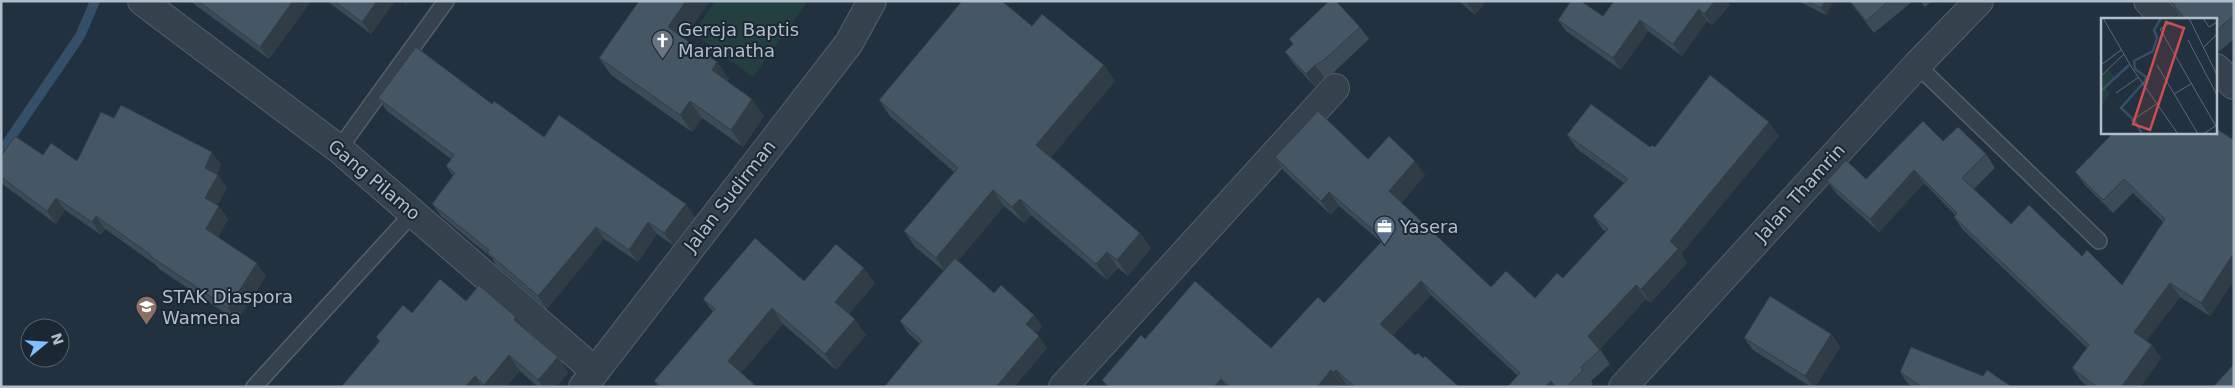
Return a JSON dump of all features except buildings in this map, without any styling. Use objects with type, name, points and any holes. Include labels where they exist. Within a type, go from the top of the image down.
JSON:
[{"type":"street","name":"Gang Pilamo","points":[[142,1],[339,149],[413,213],[589,379]]},
{"type":"street","name":"Jalan Sudirman","points":[[589,379],[849,43],[872,1]]},
{"type":"street","name":"Jalan Thamrin","points":[[1623,387],[1917,64],[1979,1]]},
{"type":"street","points":[[2148,1],[2165,18]]},
{"type":"street","points":[[2218,70],[2234,85]]},
{"type":"street","points":[[1063,387],[1335,88]]},
{"type":"lane","points":[[339,149],[446,1]]},
{"type":"lane","points":[[1917,64],[2099,241]]},
{"type":"lane","points":[[254,387],[413,213]]},
{"type":"green space","points":[[715,1],[808,1],[753,77],[693,33]]},
{"type":"waterway","points":[[1,152],[80,36],[95,1]]},
{"type":"place","name":"Gereja Baptis Maranatha","points":[[662,59]]},
{"type":"place","name":"Yasera","points":[[1384,246]]},
{"type":"place","name":"STAK Diaspora Wamena","points":[[146,326]]}]
